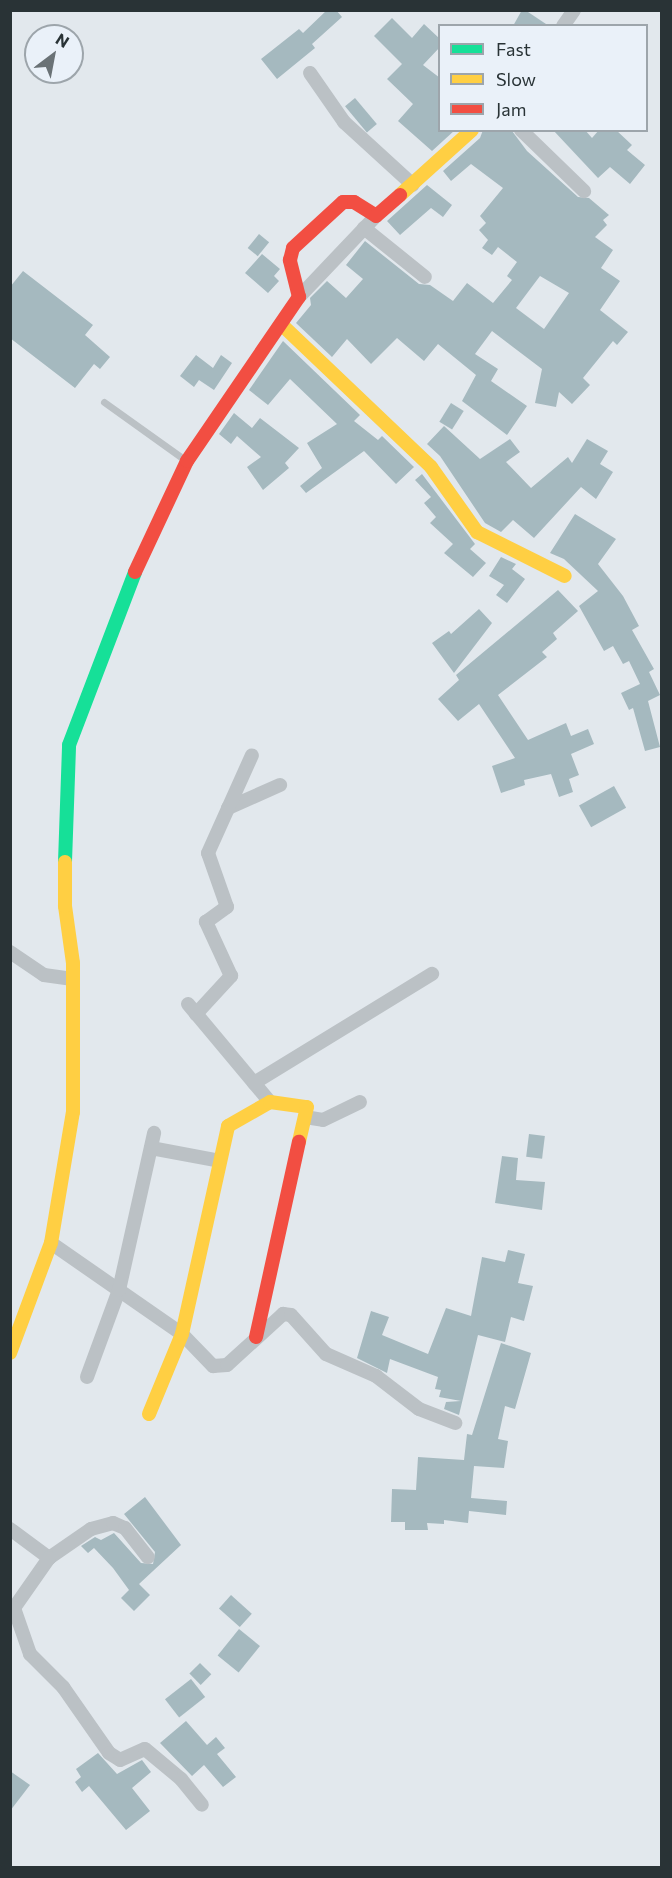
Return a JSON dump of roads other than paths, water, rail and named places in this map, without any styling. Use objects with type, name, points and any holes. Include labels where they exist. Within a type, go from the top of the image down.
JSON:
[{"type":"street","points":[[564,24],[574,10]]},
{"type":"street","points":[[310,73],[344,122],[413,185]]},
{"type":"street","points":[[10,1353],[51,1243],[73,1112],[73,979],[64,906],[64,812],[69,745],[93,675],[157,519],[187,461],[299,297],[376,216],[470,132]]},
{"type":"street","points":[[522,132],[584,191]]},
{"type":"street","points":[[299,297],[290,260],[293,248],[343,202],[354,202],[376,216]]},
{"type":"street","points":[[364,228],[425,278]]},
{"type":"street","points":[[281,324],[431,467],[477,532],[565,576]]},
{"type":"street","points":[[252,755],[208,853],[227,907],[206,922],[231,976],[192,1009],[270,1102]]},
{"type":"street","points":[[228,808],[280,785]]},
{"type":"street","points":[[10,952],[44,975],[73,979]]},
{"type":"street","points":[[254,1083],[432,974]]},
{"type":"street","points":[[149,1414],[182,1334],[228,1126],[270,1102],[307,1107],[256,1337]]},
{"type":"street","points":[[305,1117],[323,1120],[360,1102]]},
{"type":"street","points":[[87,1377],[119,1290],[154,1134]]},
{"type":"street","points":[[151,1148],[220,1161]]},
{"type":"street","points":[[51,1243],[182,1334],[219,1368],[283,1314],[291,1316],[326,1354],[376,1376],[419,1409],[455,1423]]},
{"type":"street","points":[[148,1557],[125,1528],[113,1523],[91,1529],[49,1558],[14,1608],[30,1654],[63,1687],[109,1753],[120,1760],[145,1749],[181,1779],[202,1805]]},
{"type":"street","points":[[10,1529],[49,1558]]},
{"type":"lane","points":[[104,402],[187,461]]}]
